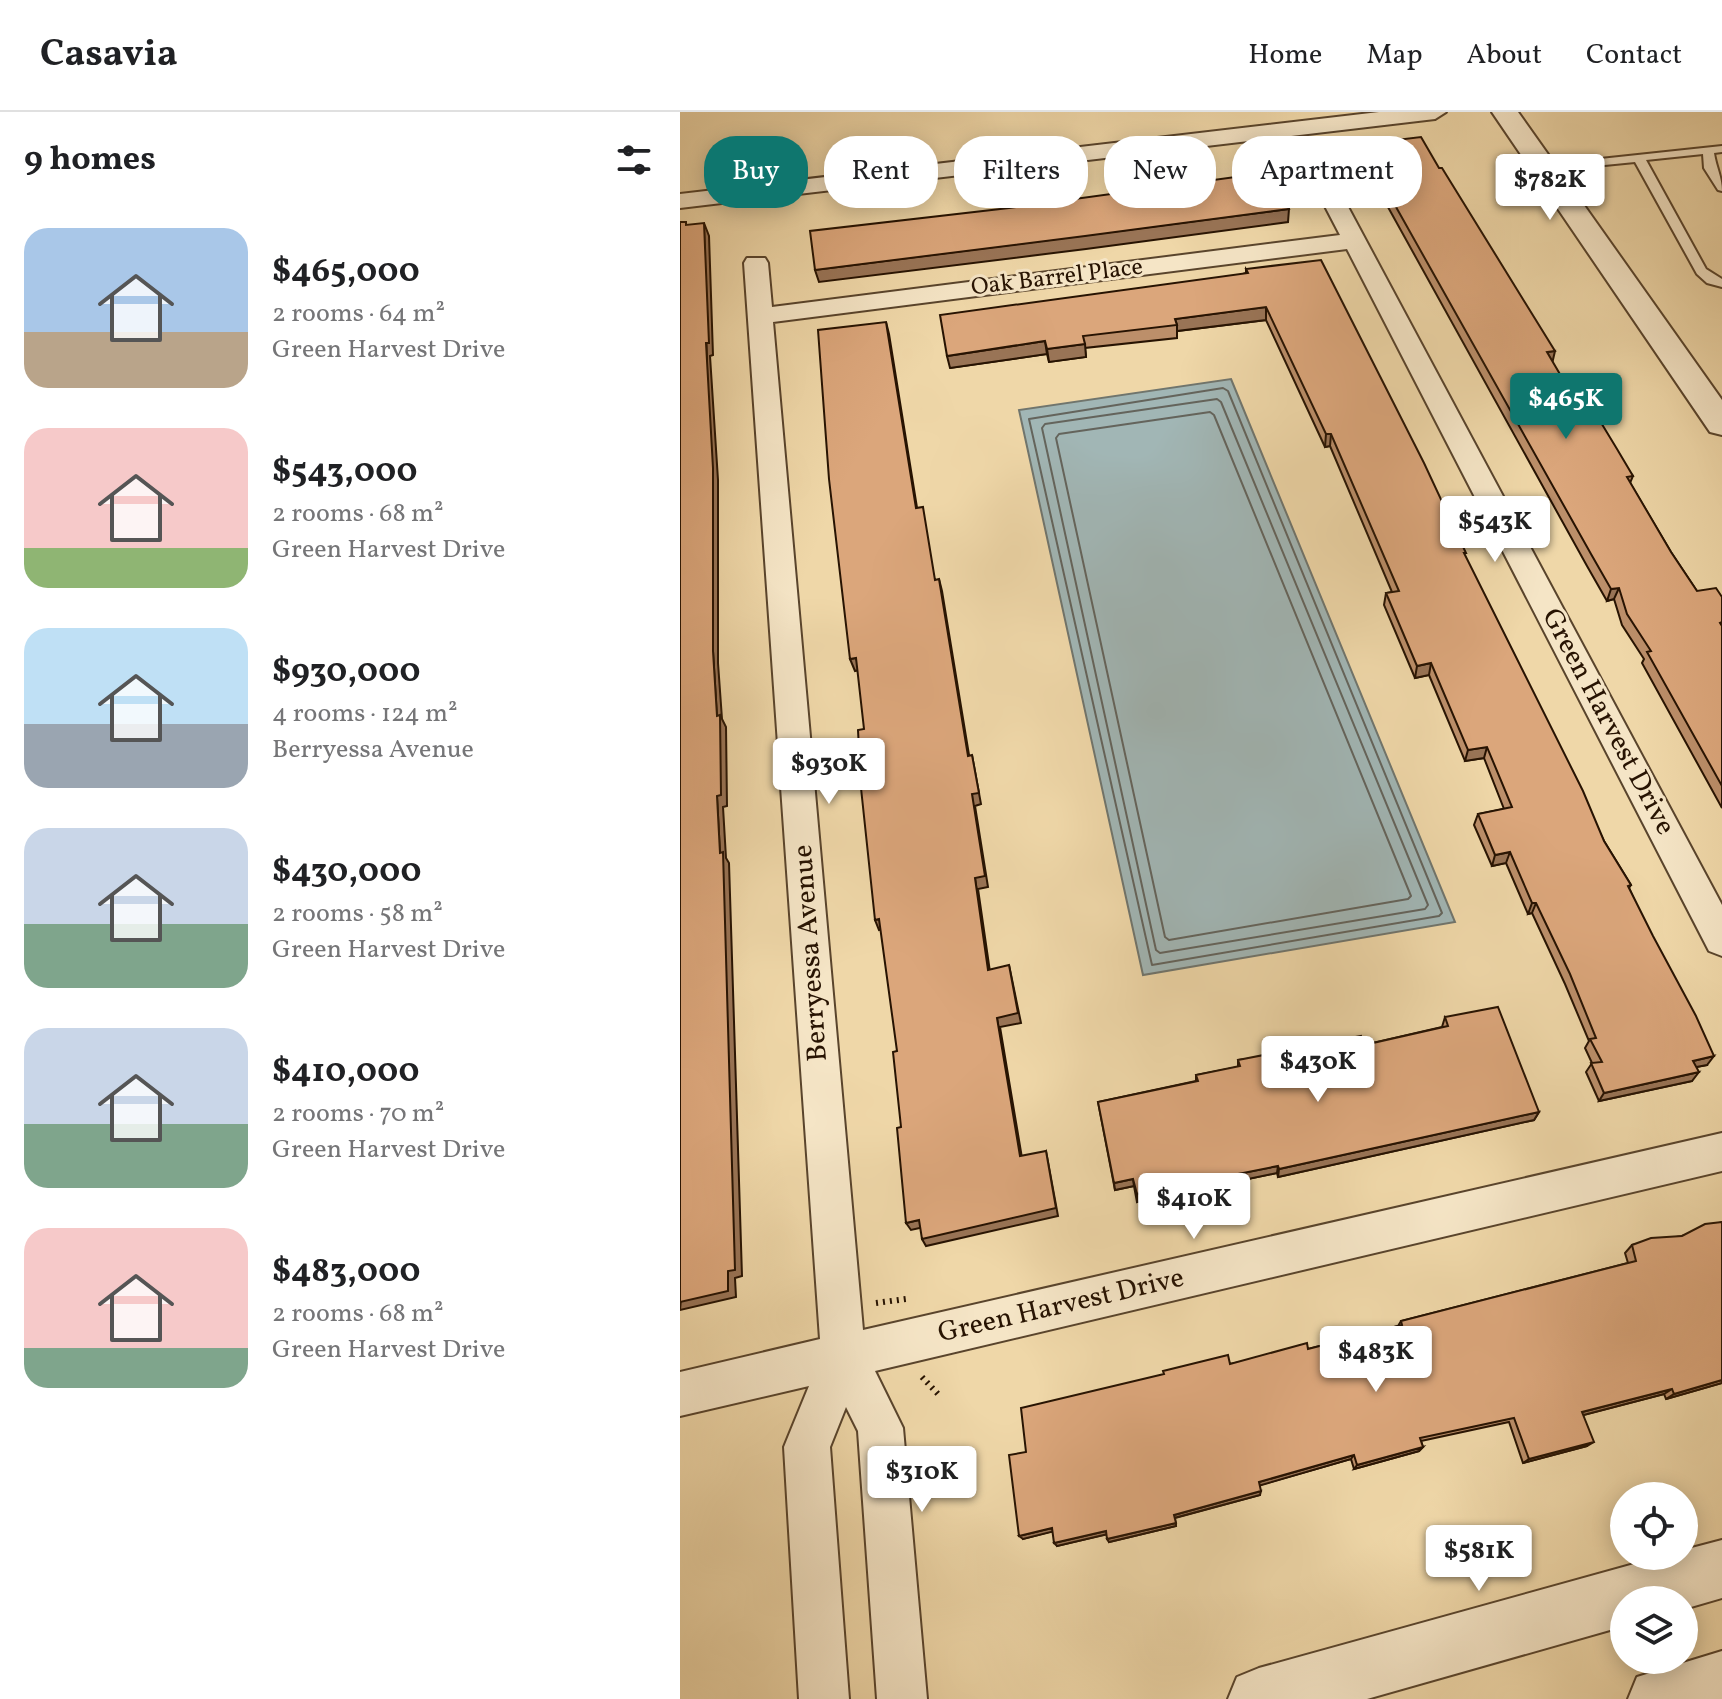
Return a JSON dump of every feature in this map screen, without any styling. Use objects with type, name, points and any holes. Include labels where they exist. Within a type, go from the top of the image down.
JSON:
[{"type":"street","points":[[680,201],[1435,112]]},
{"type":"street","points":[[1505,112],[1722,424]]},
{"type":"street","name":"Green Harvest Drive","points":[[1336,208],[1722,940]]},
{"type":"street","name":"Oak Barrel Place","points":[[762,316],[1353,241]]},
{"type":"street","name":"Berryessa Avenue","points":[[756,263],[844,1356],[880,1428],[902,1699]]},
{"type":"street","name":"Green Harvest Drive","points":[[680,1394],[1722,1152]]},
{"type":"street","name":"Berryessa Avenue","points":[[824,1699],[807,1447],[844,1356]]},
{"type":"street","points":[[1259,1699],[1722,1569]]},
{"type":"street","points":[[1659,1699],[1722,1682]]},
{"type":"lane","points":[[1544,168],[1722,149]]},
{"type":"lane","points":[[1708,151],[1710,168],[1722,188]]},
{"type":"lane","points":[[1640,160],[1701,271],[1711,280],[1722,283]]},
{"type":"water","points":[[1231,379],[1455,922],[1143,975],[1019,410]]},
{"type":"building","points":[[1422,139],[1555,351],[1547,352],[1585,417],[1597,416],[1617,449],[1633,476],[1627,477],[1671,552],[1697,591],[1716,588],[1722,597],[1722,786],[1647,652],[1651,651],[1627,614],[1619,588],[1611,589],[1397,208],[1422,208]]},
{"type":"building","points":[[1232,177],[1232,208],[1289,209],[815,270],[810,231],[1009,208],[1088,208],[1088,197],[1104,195],[1104,208],[1216,208],[1216,180]]},
{"type":"building","points":[[680,222],[686,222],[686,225],[704,223],[709,343],[706,343],[713,468],[713,651],[717,716],[720,715],[721,795],[717,796],[720,853],[723,852],[735,1270],[728,1271],[728,1291],[680,1302]]},
{"type":"building","points":[[1321,260],[1424,463],[1464,553],[1583,791],[1604,841],[1631,885],[1628,886],[1696,1016],[1714,1056],[1693,1061],[1699,1072],[1604,1093],[1591,1063],[1602,1062],[1590,1039],[1596,1038],[1570,974],[1536,903],[1532,903],[1510,852],[1495,855],[1478,814],[1512,807],[1487,747],[1468,750],[1431,663],[1417,666],[1386,593],[1399,591],[1331,434],[1326,434],[1266,307],[1175,319],[1177,325],[1083,336],[1085,344],[1047,349],[1045,341],[947,356],[940,315],[1248,273],[1246,269]]},
{"type":"building","points":[[886,322],[916,508],[923,507],[935,580],[939,579],[968,756],[972,755],[979,793],[972,794],[985,876],[975,878],[988,970],[1009,965],[1018,1013],[997,1018],[1020,1156],[1046,1151],[1056,1208],[922,1239],[919,1220],[906,1223],[893,1052],[897,1051],[879,919],[875,920],[861,788],[858,730],[864,729],[856,658],[850,659],[829,479],[818,330]]},
{"type":"building","points":[[1498,1007],[1539,1112],[1279,1169],[1278,1166],[1137,1194],[1133,1179],[1114,1183],[1098,1102],[1198,1081],[1196,1075],[1240,1066],[1238,1060],[1361,1036],[1364,1045],[1448,1026],[1445,1017]]},
{"type":"building","points":[[1722,1222],[1722,1380],[1674,1394],[1672,1389],[1582,1412],[1594,1442],[1529,1459],[1514,1418],[1420,1438],[1423,1447],[1357,1465],[1354,1455],[1259,1482],[1261,1491],[1174,1515],[1176,1523],[1107,1539],[1106,1531],[1054,1543],[1052,1528],[1019,1536],[1009,1455],[1026,1452],[1021,1408],[1164,1374],[1163,1371],[1228,1355],[1230,1364],[1307,1343],[1308,1349],[1402,1325],[1401,1321],[1636,1261],[1632,1245],[1651,1238],[1682,1236],[1705,1224]]}]
